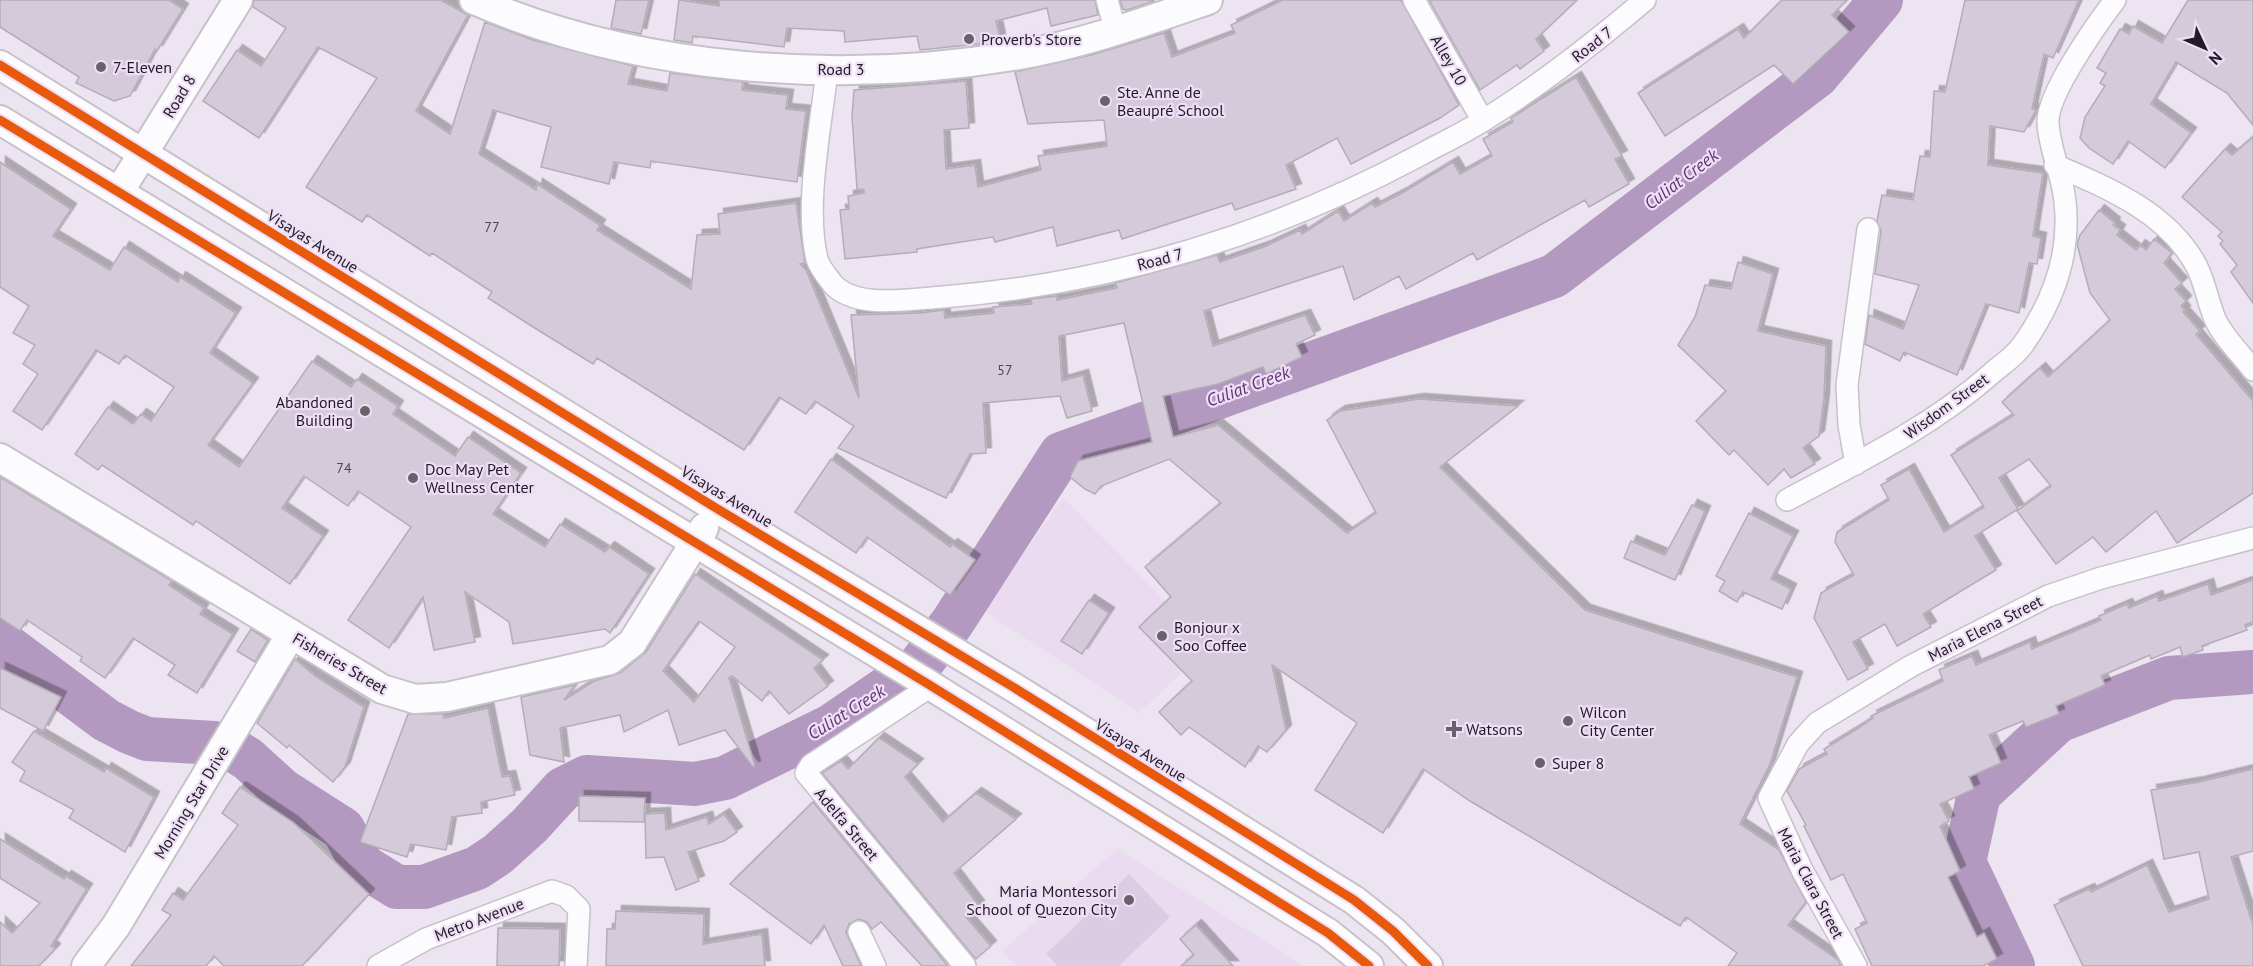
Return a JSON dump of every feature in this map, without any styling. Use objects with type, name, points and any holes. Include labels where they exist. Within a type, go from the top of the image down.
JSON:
[{"type":"main road","name":"Road 8","points":[[119,192],[238,0]]},
{"type":"main road","name":"Road 3","points":[[474,0],[497,10],[596,40],[698,60],[827,71],[909,68],[1014,56],[1116,32],[1208,0]]},
{"type":"main road","name":"Visayas Avenue","points":[[0,65],[1360,904],[1394,931],[1428,966]]},
{"type":"main road","points":[[0,120],[930,685],[1328,933],[1369,966]]},
{"type":"main road","name":"Fisheries Street","points":[[0,458],[382,689],[397,696],[415,699],[447,697],[610,660],[632,643],[716,508]]},
{"type":"main road","points":[[774,590],[796,555]]},
{"type":"main road","name":"Morning Star Drive","points":[[86,966],[116,926],[291,634]]},
{"type":"street","points":[[1107,0],[1116,32]]},
{"type":"street","name":"Alley 10","points":[[1414,0],[1483,121]]},
{"type":"street","name":"Road 7","points":[[827,71],[812,211],[817,262],[834,285],[843,293],[878,302],[1005,291],[1108,273],[1220,242],[1356,189],[1483,121],[1583,52],[1645,0]]},
{"type":"street","name":"Wisdom Street","points":[[1787,500],[1889,446],[1968,394],[2021,348],[2059,281],[2064,244],[2066,201],[2055,165],[2048,120],[2060,86],[2115,0]]},
{"type":"street","points":[[2055,165],[2101,185],[2150,213],[2182,244],[2197,268],[2216,321],[2253,370]]},
{"type":"street","points":[[1856,464],[1849,425],[1847,385],[1868,228]]},
{"type":"street","name":"Maria Elena Street","points":[[1769,798],[1798,744],[1817,723],[1911,666],[2048,596],[2101,578],[2253,538]]},
{"type":"street","name":"Adelfa Street","points":[[930,685],[811,765],[806,773],[964,966]]},
{"type":"street","name":"Maria Clara Street","points":[[1769,798],[1802,870],[1856,966]]},
{"type":"street","name":"Metro Avenue","points":[[378,966],[426,939],[552,891],[566,896],[579,909],[576,966]]},
{"type":"street","points":[[859,932],[875,966]]},
{"type":"shaded area","points":[[1063,498],[1210,646],[1139,713],[984,611]]},
{"type":"shaded area","name":"Maria Montessori School of Quezon City","points":[[1117,849],[1302,966],[1015,966],[1003,950]]},
{"type":"shaded area","points":[[1129,874],[1170,917],[1119,966],[1058,966],[1046,954]]},
{"type":"building","points":[[0,0],[169,0],[183,9],[157,51],[155,49],[130,96],[114,101],[76,83],[79,77],[0,27]]},
{"type":"building","points":[[254,0],[441,0],[468,15],[416,111],[450,134],[485,22],[533,40],[633,66],[628,84],[667,91],[670,73],[743,82],[742,90],[788,95],[786,109],[806,111],[797,182],[651,161],[650,168],[614,162],[609,184],[541,167],[551,127],[493,110],[479,154],[536,190],[537,184],[600,225],[597,230],[691,289],[697,235],[720,234],[718,214],[796,203],[805,263],[800,264],[806,270],[859,398],[851,315],[944,310],[945,318],[994,313],[993,307],[1032,304],[1031,299],[1057,296],[1057,300],[1117,288],[1115,283],[1217,255],[1220,262],[1266,246],[1300,230],[1302,234],[1338,211],[1344,221],[1372,203],[1375,207],[1402,193],[1453,162],[1460,174],[1492,156],[1483,139],[1513,122],[1511,118],[1576,77],[1622,156],[1615,159],[1629,184],[1589,207],[1585,200],[1477,260],[1473,253],[1406,289],[1399,276],[1354,300],[1343,266],[1204,311],[1213,346],[1305,315],[1315,335],[1296,344],[1302,357],[1266,374],[1263,367],[1218,384],[1163,396],[1173,437],[1218,425],[1347,533],[1376,513],[1327,420],[1340,411],[1419,399],[1518,406],[1440,467],[1585,610],[1797,677],[1770,764],[1740,824],[1779,850],[1806,902],[1788,925],[1838,960],[1841,966],[1728,966],[1737,953],[1686,917],[1680,926],[1470,801],[1423,769],[1383,833],[1315,790],[1357,723],[1272,665],[1286,730],[1267,752],[1258,746],[1245,767],[1189,727],[1181,735],[1159,712],[1192,681],[1139,627],[1171,597],[1145,567],[1221,503],[1169,459],[1101,486],[1095,494],[1070,477],[1078,461],[1152,442],[1124,323],[1059,336],[1062,381],[1083,375],[1092,411],[1067,418],[1060,396],[983,403],[986,453],[970,454],[946,498],[838,448],[854,426],[815,401],[806,414],[779,397],[744,450],[597,358],[593,364],[533,327],[488,298],[492,292],[432,253],[430,256],[367,215],[362,222],[306,187],[377,78],[318,47],[259,138],[203,101],[237,50],[261,66],[286,28],[253,7]]},
{"type":"building","points":[[616,0],[649,0],[641,34],[611,28]]},
{"type":"building","points":[[679,0],[719,6],[719,0],[1095,0],[1098,15],[1051,26],[1047,8],[996,21],[1000,39],[978,44],[920,50],[917,36],[845,42],[844,31],[787,28],[784,47],[693,36],[692,43],[674,40]]},
{"type":"building","points":[[1120,0],[1154,1],[1127,10],[1123,9]]},
{"type":"building","points":[[1283,0],[1401,0],[1459,105],[1440,118],[1351,164],[1337,138],[1286,165],[1296,189],[1235,210],[1232,203],[1122,239],[1119,230],[1057,246],[1053,227],[995,242],[993,237],[917,249],[917,252],[845,259],[840,210],[849,209],[848,196],[864,193],[864,190],[857,189],[852,116],[854,90],[966,81],[969,128],[944,130],[946,169],[975,165],[978,187],[1041,170],[1038,156],[1107,146],[1104,120],[1028,124],[1015,72],[1091,55],[1164,33],[1172,57],[1235,33],[1231,25]]},
{"type":"building","points":[[1429,0],[1577,0],[1536,39],[1544,51],[1520,69],[1517,65],[1480,90]]},
{"type":"building","points":[[1782,0],[1847,0],[1832,15],[1849,32],[1793,84],[1774,65],[1665,136],[1638,93],[1738,29],[1744,38]]},
{"type":"building","points":[[1965,0],[2079,0],[2053,58],[2044,54],[2032,109],[2036,110],[2024,132],[1990,126],[1988,165],[2043,173],[2033,236],[2041,238],[2037,264],[2029,263],[2019,313],[1986,304],[1957,375],[1904,352],[1900,361],[1865,344],[1869,315],[1903,329],[1919,285],[1875,274],[1881,231],[1877,221],[1882,195],[1913,200],[1920,156],[1930,157],[1934,91],[1945,92]]},
{"type":"building","points":[[2188,0],[2253,0],[2253,125],[2227,93],[2176,62],[2151,104],[2191,133],[2165,168],[2128,141],[2113,164],[2089,148],[2080,138],[2085,117],[2105,86],[2100,83],[2106,73],[2097,68],[2120,29],[2129,34],[2133,26],[2162,43]]},
{"type":"building","points":[[2253,137],[2253,303],[2231,272],[2237,265],[2220,244],[2223,241],[2218,236],[2222,232],[2182,197],[2225,149],[2232,155]]},
{"type":"building","points":[[0,162],[71,209],[53,236],[110,270],[124,247],[178,282],[180,277],[236,313],[210,353],[253,383],[208,445],[239,467],[312,361],[351,387],[357,379],[398,406],[393,414],[455,456],[468,437],[521,473],[493,514],[545,547],[560,524],[605,552],[609,547],[649,574],[610,633],[605,629],[513,644],[509,622],[465,592],[475,642],[434,650],[423,597],[389,648],[348,620],[411,527],[358,491],[348,506],[304,476],[282,508],[323,536],[290,584],[196,521],[193,525],[102,465],[98,470],[75,454],[108,407],[133,424],[141,414],[151,421],[174,387],[125,355],[119,364],[96,350],[42,430],[13,411],[38,374],[23,364],[35,345],[13,333],[29,306],[0,287]]},
{"type":"building","points":[[2099,210],[2115,223],[2113,225],[2120,230],[2117,235],[2136,250],[2140,245],[2146,250],[2154,239],[2172,253],[2164,263],[2182,283],[2175,289],[2186,301],[2181,306],[2185,311],[2183,312],[2200,331],[2196,334],[2253,401],[2253,493],[2177,543],[2156,511],[2106,552],[2093,537],[2056,564],[2017,511],[2051,486],[2029,459],[1999,478],[2018,509],[1975,536],[1996,570],[1923,614],[1931,627],[1897,646],[1885,624],[1853,642],[1868,669],[1848,680],[1814,618],[1821,593],[1854,575],[1835,542],[1837,532],[1889,500],[1881,485],[1909,469],[1944,532],[1984,507],[1951,455],[2014,415],[2002,402],[2040,368],[2048,377],[2110,320],[2090,293],[2077,244],[2080,235]]},
{"type":"building","points":[[1738,262],[1773,274],[1758,331],[1826,346],[1824,399],[1819,436],[1803,448],[1815,464],[1791,478],[1784,469],[1768,485],[1734,450],[1729,455],[1696,421],[1726,391],[1678,345],[1695,317],[1705,285],[1731,289]]},
{"type":"building","points":[[831,459],[950,547],[952,544],[975,560],[950,595],[867,537],[856,553],[795,512]]},
{"type":"building","points":[[0,477],[172,581],[169,585],[204,608],[200,614],[233,634],[197,693],[168,675],[175,665],[133,638],[105,678],[80,661],[82,657],[27,620],[20,631],[0,618]]},
{"type":"building","points":[[1692,505],[1705,511],[1675,580],[1624,558],[1631,541],[1665,555]]},
{"type":"building","points":[[1749,513],[1793,536],[1771,579],[1791,589],[1782,609],[1743,592],[1737,602],[1719,591],[1725,581],[1716,576]]},
{"type":"building","points":[[695,574],[823,660],[814,668],[828,686],[789,714],[769,691],[762,701],[732,676],[729,678],[755,766],[753,767],[725,730],[679,745],[668,710],[624,732],[620,715],[560,728],[564,762],[530,755],[521,697],[575,685],[564,700],[594,681],[620,673],[646,652]],"holes":[[[699,621],[735,647],[694,702],[663,671]]]},
{"type":"building","points":[[2253,580],[2253,622],[2245,625],[2247,630],[2202,646],[2203,650],[2183,657],[2180,647],[2151,659],[2150,655],[2101,676],[2105,685],[2056,706],[2059,714],[2026,727],[2023,721],[1989,735],[2001,763],[1969,777],[1974,789],[1940,804],[1949,821],[1940,826],[1960,871],[1948,877],[1977,937],[1984,933],[1997,959],[1983,966],[1872,966],[1855,929],[1867,923],[1843,874],[1831,880],[1804,826],[1806,825],[1787,791],[1799,769],[1827,754],[1824,749],[1873,718],[1871,716],[1943,681],[1939,670],[1972,656],[1976,665],[2030,642],[2032,649],[2101,620],[2099,616],[2127,604],[2129,608],[2157,596],[2159,601],[2208,584],[2211,595]]},
{"type":"building","points":[[1089,600],[1109,613],[1082,654],[1061,641]]},
{"type":"building","points":[[251,629],[268,640],[255,662],[237,651]]},
{"type":"building","points":[[295,659],[315,676],[364,707],[345,767],[333,782],[289,745],[287,748],[257,723]]},
{"type":"building","points":[[0,668],[61,697],[43,731],[0,708]]},
{"type":"building","points":[[488,708],[502,777],[510,776],[515,795],[481,802],[482,813],[452,817],[446,850],[411,844],[407,857],[360,842],[408,714],[443,714],[444,718]]},
{"type":"building","points":[[34,731],[104,772],[106,768],[154,797],[125,852],[69,818],[74,810],[20,781],[25,771],[12,762]]},
{"type":"building","points":[[879,738],[918,764],[905,777],[943,822],[976,793],[1016,819],[954,873],[979,906],[966,917],[991,946],[976,959],[822,773],[841,761],[848,769]]},
{"type":"building","points":[[2253,769],[2253,851],[2231,857],[2253,925],[2253,966],[2083,966],[2054,905],[2089,889],[2091,892],[2147,865],[2169,912],[2209,899],[2199,852],[2164,859],[2151,790],[2199,782]]},
{"type":"building","points":[[240,787],[294,823],[369,894],[302,966],[224,966],[214,956],[206,966],[131,966],[171,915],[162,910],[173,893],[183,900],[238,825],[222,813]]},
{"type":"building","points":[[579,796],[645,798],[644,822],[579,821]]},
{"type":"building","points":[[813,802],[948,966],[922,966],[881,922],[872,929],[867,922],[859,919],[849,924],[846,932],[861,966],[843,966],[824,925],[811,944],[730,884]]},
{"type":"building","points":[[665,813],[666,830],[707,817],[709,824],[724,814],[737,832],[724,841],[688,852],[699,881],[676,890],[664,857],[646,858],[645,814]]},
{"type":"building","points":[[0,839],[64,879],[66,876],[87,889],[51,946],[55,949],[39,966],[0,966],[0,922],[12,933],[40,903],[0,878]]},
{"type":"building","points":[[616,911],[704,914],[703,944],[762,934],[765,966],[606,966],[607,929],[615,929]]},
{"type":"building","points":[[1196,925],[1233,966],[1181,966],[1194,955],[1180,939]]},
{"type":"building","points":[[498,928],[560,929],[559,966],[497,966]]},
{"type":"waterway","name":"Culiat Creek","points":[[0,641],[106,720],[129,732],[147,739],[214,743],[232,749],[248,759],[282,790],[343,829],[363,866],[397,887],[424,887],[477,868],[498,854],[529,826],[563,789],[587,777],[695,784],[725,778],[831,726],[919,666],[952,623],[1061,454],[1554,276],[1817,76],[1881,0]]},
{"type":"waterway","points":[[2013,966],[1964,862],[1979,794],[2058,721],[2169,678],[2253,672]]},
{"type":"cycle path","points":[[0,65],[716,508],[1013,687],[1354,900],[1393,931],[1428,966]]},
{"type":"cycle path","points":[[0,120],[928,684],[1328,933],[1369,966]]},
{"type":"place","name":"Proverb's Store","points":[[969,39]]},
{"type":"place","name":"7-Eleven","points":[[101,67]]},
{"type":"place","name":"Ste. Anne de Beaupré School","points":[[1105,101]]},
{"type":"place","name":"Abandoned Building","points":[[365,411]]},
{"type":"place","name":"Doc May Pet Wellness Center","points":[[413,478]]},
{"type":"place","name":"Bonjour x Soo Coffee","points":[[1162,636]]},
{"type":"place","name":"Wilcon City Center","points":[[1568,721]]},
{"type":"place","name":"Watsons","points":[[1454,729]]},
{"type":"place","name":"Super 8","points":[[1540,763]]},
{"type":"place","name":"Maria Montessori School of Quezon City","points":[[1129,900]]}]
